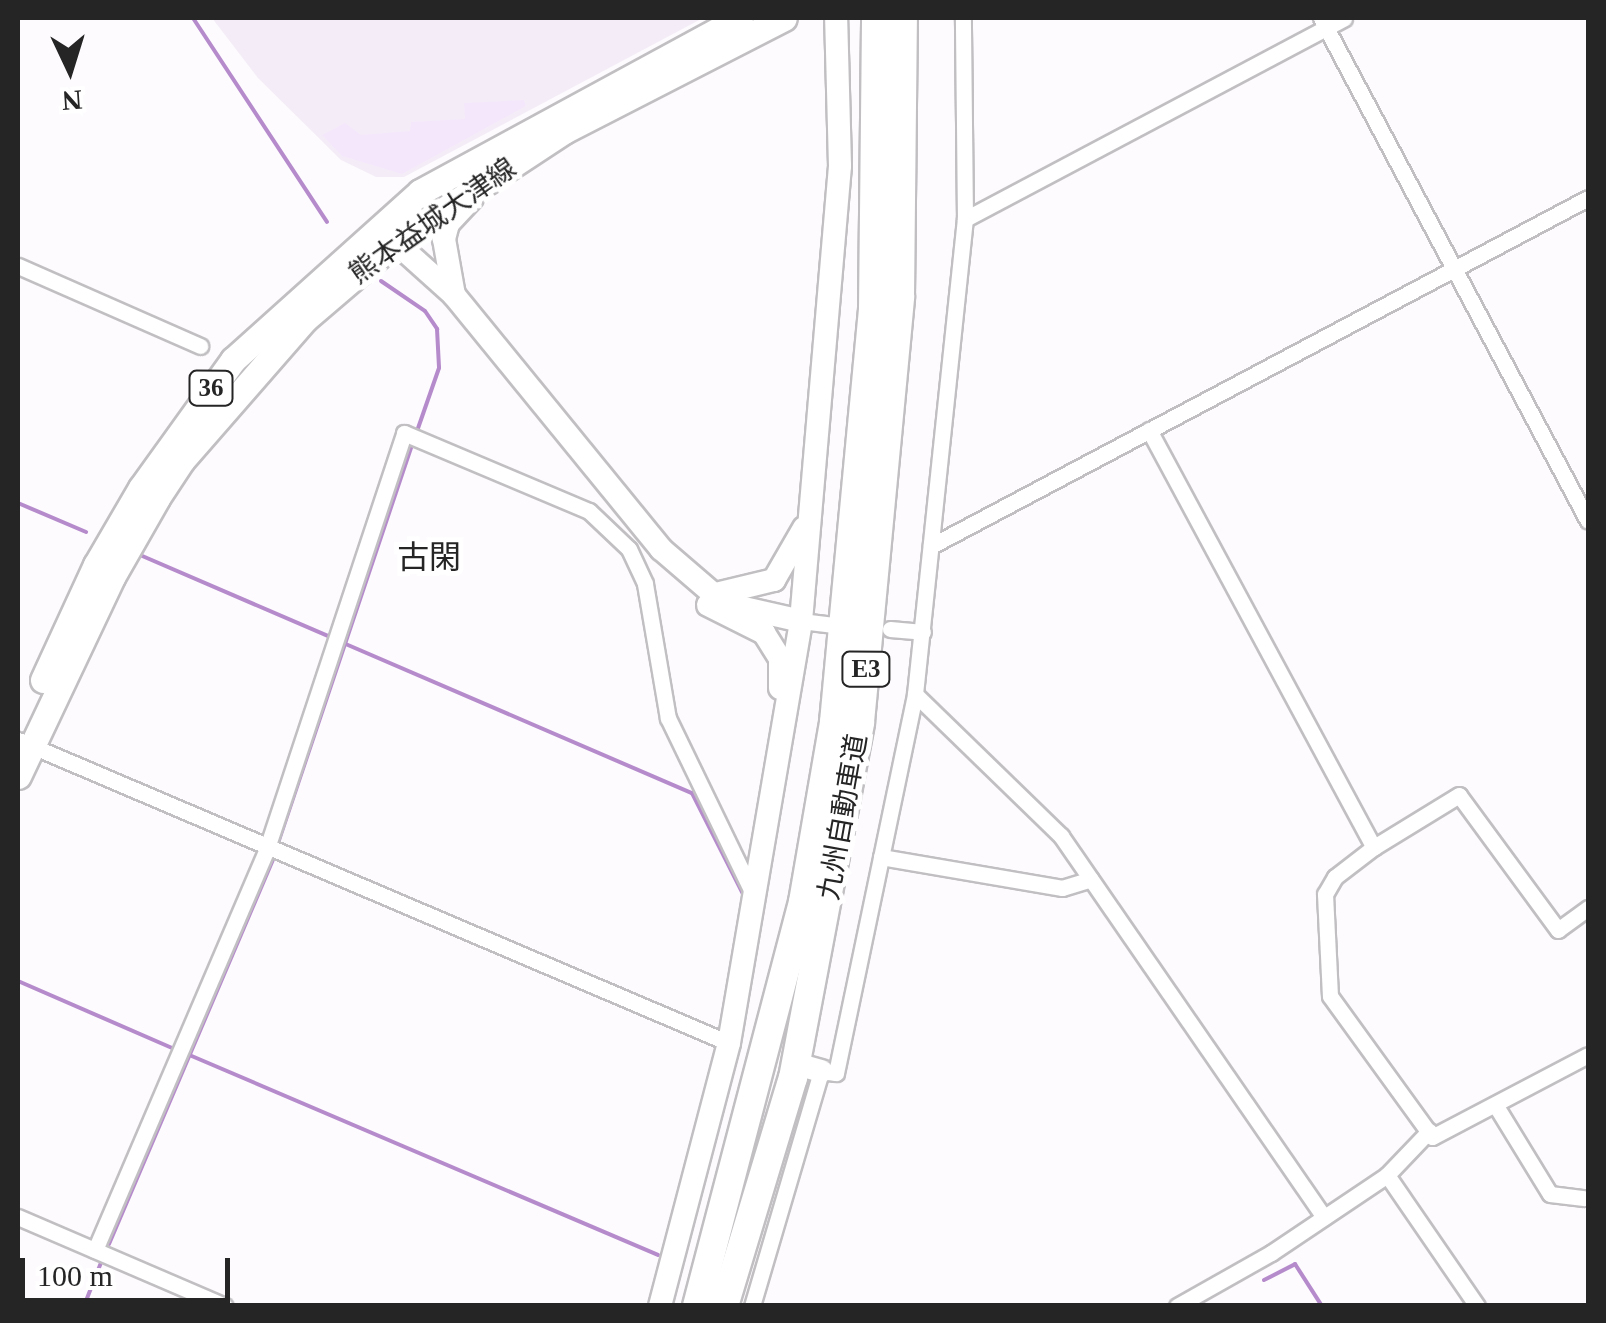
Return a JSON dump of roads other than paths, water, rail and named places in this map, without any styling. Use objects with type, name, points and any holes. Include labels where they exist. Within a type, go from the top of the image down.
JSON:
[{"type":"highway","name":"九州自動車道","points":[[697,1306],[803,902],[834,722],[873,310],[876,18]]},
{"type":"highway","name":"九州自動車道","points":[[724,1306],[793,1078],[860,722],[900,296],[902,18]]},
{"type":"main road","name":"熊本益城大津線","points":[[18,776],[22,741],[96,565],[168,444],[232,360],[360,239],[420,192],[740,18]]},
{"type":"main road","name":"熊本益城大津線","points":[[22,741],[112,576],[182,460],[305,319],[395,242],[564,131],[784,18]]},
{"type":"street","points":[[752,1306],[814,1069],[836,1072],[915,694],[965,220],[963,18]]},
{"type":"street","points":[[965,220],[1324,22],[1344,18]]},
{"type":"street","points":[[1324,22],[1450,270],[1588,521]]},
{"type":"street","points":[[660,1306],[729,1043],[757,901],[801,621],[840,166],[836,26]]},
{"type":"street","points":[[564,131],[546,152],[471,199],[448,224],[443,304],[645,551],[764,633],[780,659],[777,776]]},
{"type":"street","points":[[395,242],[420,192]]},
{"type":"street","points":[[931,546],[1588,198]]},
{"type":"street","points":[[360,239],[395,242],[446,291]]},
{"type":"street","points":[[18,266],[200,346]]},
{"type":"street","points":[[1149,430],[1374,847]]},
{"type":"street","points":[[95,1250],[267,848],[404,433],[589,511],[630,549],[646,584],[668,718],[757,901]]},
{"type":"street","points":[[714,599],[774,580],[799,542],[814,500]]},
{"type":"street","points":[[714,599],[801,621],[834,624]]},
{"type":"street","points":[[890,628],[923,632]]},
{"type":"street","points":[[915,694],[1061,836],[1324,1217]]},
{"type":"street","points":[[22,741],[267,848],[729,1043],[754,1050]]},
{"type":"street","points":[[1588,908],[1558,930],[1459,795],[1374,847],[1335,877],[1324,894],[1330,996],[1432,1136],[1496,1106],[1588,1054]]},
{"type":"street","points":[[881,857],[1062,888],[1091,879]]},
{"type":"street","points":[[1496,1106],[1550,1194],[1584,1198]]},
{"type":"street","points":[[1177,1306],[1388,1175],[1430,1130]]},
{"type":"street","points":[[1388,1175],[1477,1306]]},
{"type":"street","points":[[18,1216],[225,1306]]},
{"type":"waterway","points":[[193,18],[327,222]]},
{"type":"waterway","points":[[381,281],[425,311],[437,329],[439,368],[417,431]]},
{"type":"waterway","points":[[278,843],[413,443]]},
{"type":"waterway","points":[[18,503],[86,532]]},
{"type":"waterway","points":[[140,555],[330,637]]},
{"type":"waterway","points":[[341,642],[692,793],[745,898]]},
{"type":"waterway","points":[[109,1244],[274,858]]},
{"type":"waterway","points":[[18,981],[177,1050]]},
{"type":"waterway","points":[[187,1054],[658,1255]]},
{"type":"waterway","points":[[84,1306],[102,1260]]},
{"type":"waterway","points":[[1264,1280],[1295,1264],[1322,1306]]},
{"type":"district","name":"古閑","points":[[429,557]]}]
